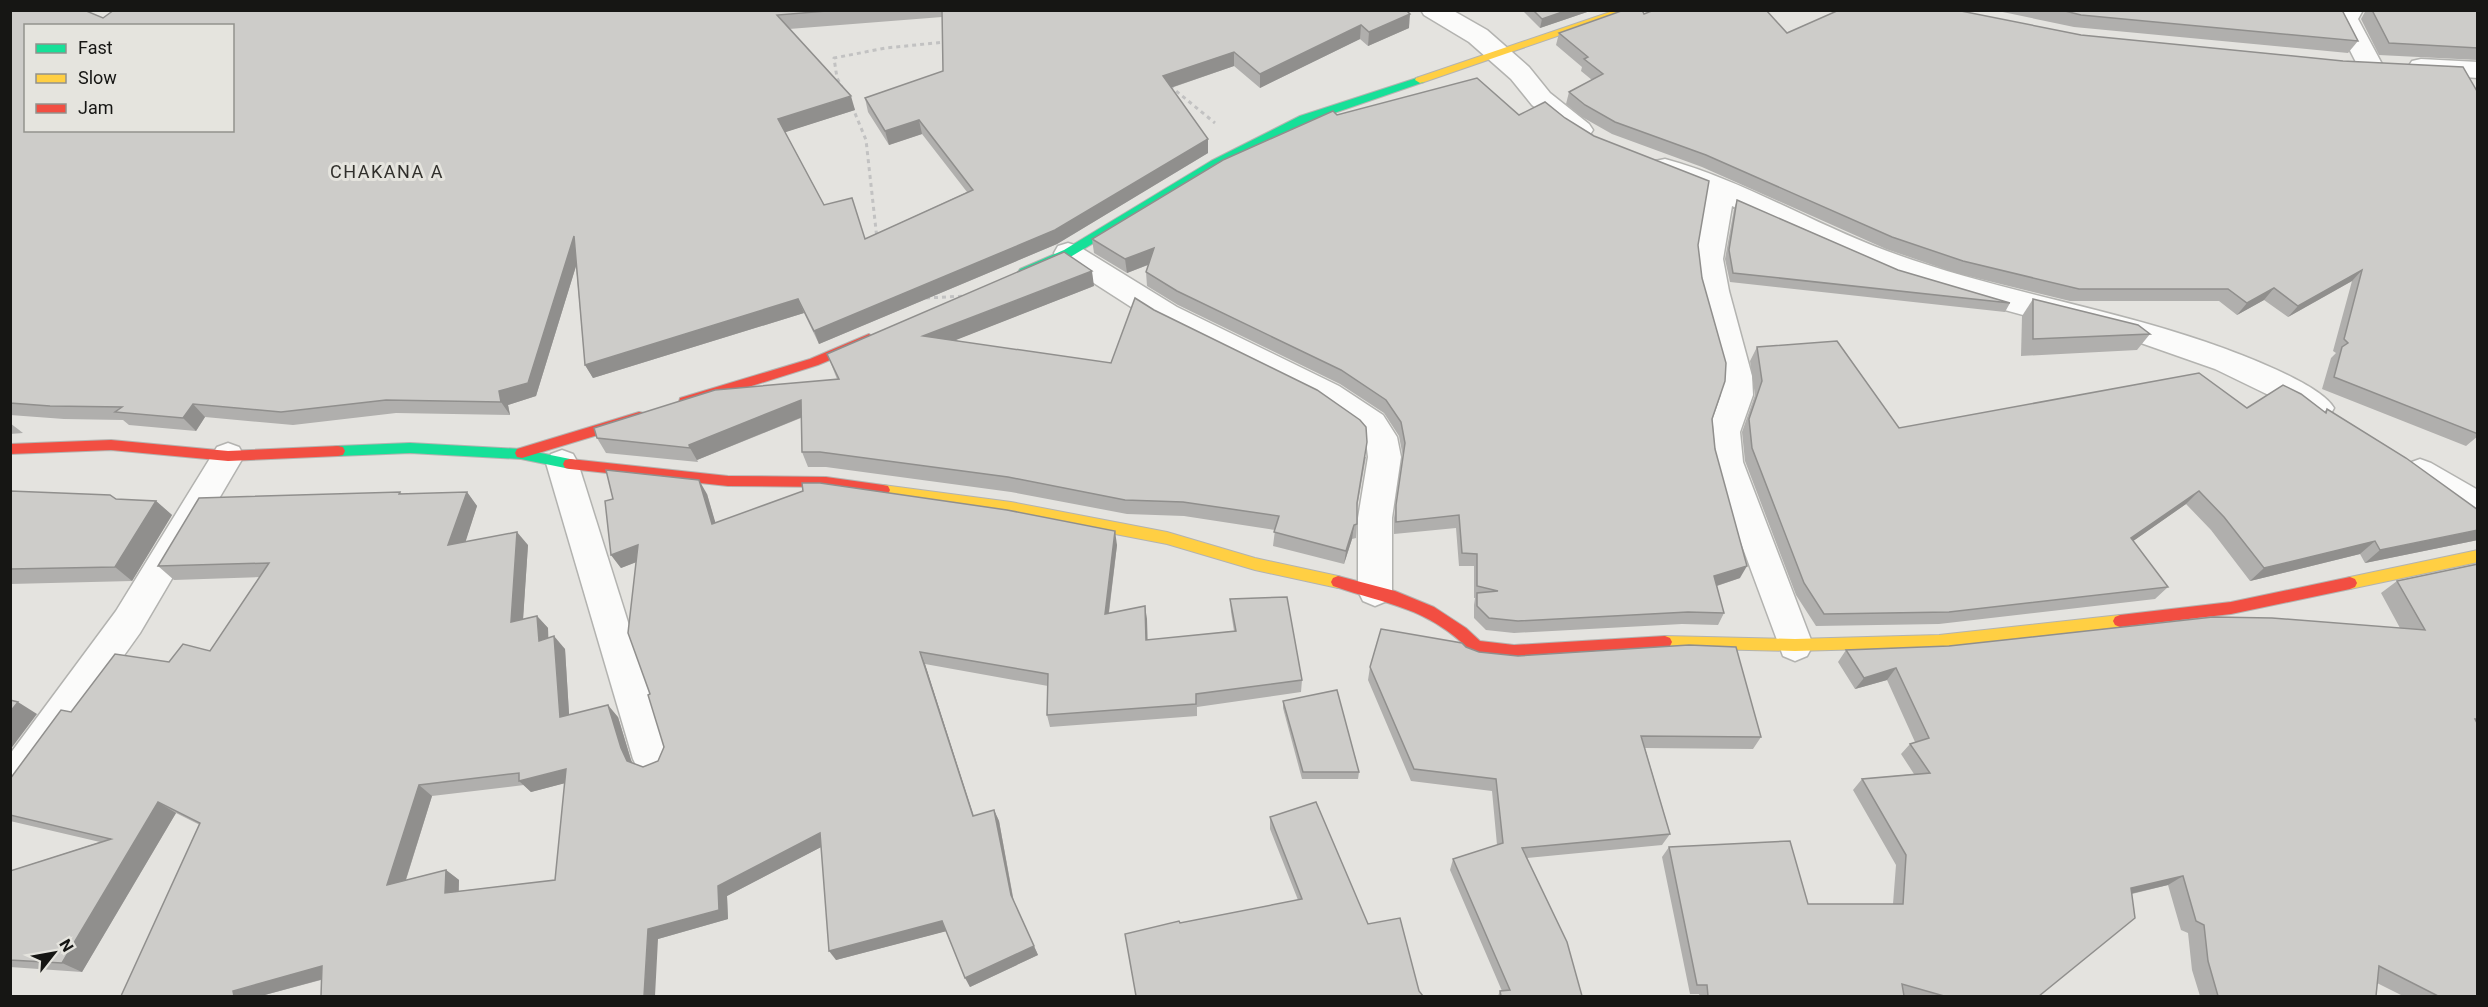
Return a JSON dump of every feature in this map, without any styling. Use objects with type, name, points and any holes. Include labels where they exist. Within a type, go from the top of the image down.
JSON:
[{"type":"street","points":[[1433,10],[1470,31],[1520,73],[1541,99],[1564,119],[1601,142]]},
{"type":"street","points":[[973,295],[1068,253],[1215,164],[1304,119],[1628,10]]},
{"type":"street","points":[[2351,10],[2346,19],[2358,64],[2471,76]]},
{"type":"street","points":[[1638,156],[1721,189],[1875,258],[1939,280],[2038,308],[2142,332],[2226,361],[2294,393],[2342,423]]},
{"type":"street","points":[[1721,189],[1709,259],[1714,291],[1737,375],[1737,395],[1724,432],[1727,462],[1795,645]]},
{"type":"street","points":[[1068,253],[1105,278],[1200,333],[1338,401],[1365,418],[1381,435],[1384,469],[1375,516],[1375,591]]},
{"type":"street","points":[[521,454],[814,362],[878,335]]},
{"type":"street","points":[[11,449],[111,445],[228,456],[410,448],[521,454],[562,463],[728,481],[826,482],[1011,508],[1167,538],[1255,564],[1375,591],[1419,604],[1461,630],[1476,647],[1514,651],[1682,641],[1795,645],[1939,641],[2231,608],[2478,556]]},
{"type":"street","points":[[10,785],[128,622],[228,456]]},
{"type":"street","points":[[2399,459],[2478,507]]},
{"type":"street","points":[[562,463],[652,759]]},
{"type":"path","points":[[847,96],[837,78],[834,58],[886,48],[954,41]]},
{"type":"path","points":[[1168,83],[1221,128],[1249,147]]},
{"type":"path","points":[[852,105],[866,140],[878,244]]},
{"type":"path","points":[[926,297],[973,295]]},
{"type":"building","points":[[10,10],[84,10],[103,18],[114,10],[839,10],[777,15],[851,96],[778,119],[824,205],[852,198],[865,239],[973,190],[919,120],[885,131],[865,98],[943,71],[942,10],[1406,10],[1410,14],[1369,32],[1361,25],[1260,74],[1234,52],[1163,76],[1208,139],[1055,230],[814,331],[798,299],[585,365],[574,236],[528,383],[499,391],[501,402],[386,400],[281,412],[193,404],[183,418],[115,412],[122,407],[10,403]]},
{"type":"building","points":[[1533,10],[1568,10],[1542,19]]},
{"type":"building","points":[[1624,10],[1642,10],[1644,14],[1654,10],[1766,10],[1787,33],[1839,10],[1956,10],[2081,35],[2343,61],[2463,67],[2478,93],[2478,434],[2334,377],[2342,347],[2348,343],[2344,339],[2362,270],[2298,306],[2274,288],[2247,303],[2228,289],[2079,289],[1963,261],[1892,237],[1706,155],[1615,122],[1585,105],[1569,92],[1603,74],[1584,59],[1588,57],[1559,33]]},
{"type":"building","points":[[2061,10],[2342,10],[2358,41],[2081,15]]},
{"type":"building","points":[[2372,10],[2478,10],[2478,48],[2389,43]]},
{"type":"building","points":[[1477,78],[1519,115],[1545,102],[1594,136],[1709,181],[1698,245],[1702,278],[1726,363],[1725,381],[1712,419],[1715,449],[1747,566],[1714,576],[1724,613],[1688,612],[1518,621],[1489,618],[1477,606],[1477,593],[1498,591],[1477,586],[1477,554],[1462,553],[1459,515],[1396,522],[1396,505],[1405,443],[1401,422],[1386,400],[1341,370],[1177,291],[1146,272],[1154,248],[1125,259],[1092,239],[1223,160],[1333,111],[1337,115]]},
{"type":"building","points":[[1737,200],[1898,270],[2010,303],[1733,273],[1729,250]]},
{"type":"building","points":[[1064,252],[1092,271],[923,336],[1111,363],[1135,298],[1154,310],[1317,390],[1360,420],[1366,427],[1367,442],[1357,503],[1357,524],[1354,525],[1346,551],[1274,532],[1279,516],[1183,502],[1125,500],[1008,477],[820,452],[802,452],[801,400],[689,445],[690,448],[597,438],[594,428],[715,390],[839,379],[827,354]]},
{"type":"building","points":[[2033,299],[2138,325],[2150,334],[2033,339]]},
{"type":"building","points":[[1837,341],[1899,428],[2199,373],[2247,408],[2283,385],[2301,394],[2326,413],[2327,409],[2406,458],[2478,510],[2478,530],[2380,550],[2375,541],[2264,568],[2224,517],[2199,491],[2131,538],[2168,587],[1949,612],[1824,614],[1804,583],[1752,448],[1749,419],[1762,381],[1757,347]]},
{"type":"building","points":[[606,470],[699,480],[712,524],[803,491],[802,483],[820,483],[1007,510],[1115,531],[1105,614],[1145,606],[1146,640],[1236,631],[1230,599],[1287,597],[1302,680],[1196,694],[1196,704],[1047,715],[1048,674],[920,652],[973,816],[994,810],[1011,895],[1034,946],[965,978],[942,921],[829,951],[820,833],[718,886],[719,910],[648,929],[644,996],[321,996],[322,966],[233,991],[234,996],[121,996],[200,823],[158,802],[62,963],[10,960],[10,871],[111,839],[10,815],[10,779],[61,710],[71,712],[115,654],[169,662],[183,644],[210,651],[269,563],[158,566],[199,498],[467,492],[448,545],[517,532],[511,622],[537,616],[539,641],[554,636],[560,717],[608,705],[627,761],[643,767],[658,761],[664,747],[648,695],[650,694],[628,633],[638,545],[611,555],[605,501],[613,499]],"holes":[[[566,769],[555,880],[445,893],[446,870],[387,885],[419,785],[519,773],[519,781]]]},
{"type":"building","points":[[10,491],[110,495],[116,499],[156,501],[115,567],[10,569]]},
{"type":"building","points":[[2478,564],[2478,719],[2475,719],[2478,725],[2478,996],[2438,996],[2379,966],[2376,996],[2218,996],[2208,961],[2204,925],[2196,921],[2183,876],[2131,888],[2135,918],[2039,996],[1944,996],[1902,984],[1904,996],[1708,996],[1707,985],[1697,985],[1669,847],[1790,841],[1808,904],[1903,904],[1906,855],[1862,779],[1930,773],[1910,744],[1929,738],[1896,668],[1864,678],[1846,650],[1949,646],[2213,617],[2272,618],[2425,630],[2397,581]]},
{"type":"building","points":[[1381,629],[1462,643],[1479,652],[1518,656],[1689,645],[1736,647],[1761,737],[1641,736],[1670,834],[1522,848],[1567,942],[1582,996],[1501,996],[1500,991],[1510,990],[1453,859],[1503,843],[1496,779],[1414,769],[1370,667]]},
{"type":"building","points":[[1337,690],[1359,772],[1303,772],[1283,701]]},
{"type":"building","points":[[10,700],[18,702],[10,712]]},
{"type":"building","points":[[1316,802],[1368,924],[1400,918],[1419,991],[1423,996],[1136,996],[1125,934],[1179,921],[1180,923],[1302,899],[1270,817]]},
{"type":"traffic: fast","points":[[1024,272],[1068,253],[1215,164],[1304,119],[1420,80]]},
{"type":"traffic: fast","points":[[338,451],[410,448],[521,454],[570,464]]},
{"type":"traffic: slow","points":[[1420,80],[1628,10]]},
{"type":"traffic: slow","points":[[883,490],[1011,508],[1167,538],[1255,564],[1338,582]]},
{"type":"traffic: slow","points":[[2350,583],[2478,556]]},
{"type":"traffic: slow","points":[[1665,642],[1795,645],[1939,641],[2120,621]]},
{"type":"traffic: jam","points":[[685,402],[814,362],[869,339]]},
{"type":"traffic: jam","points":[[522,453],[639,417]]},
{"type":"traffic: jam","points":[[10,449],[111,445],[228,456],[338,451]]},
{"type":"traffic: jam","points":[[570,464],[728,481],[826,482],[883,490]]},
{"type":"traffic: jam","points":[[1338,582],[1395,598],[1429,611],[1446,620],[1476,647],[1514,651],[1665,642]]},
{"type":"traffic: jam","points":[[2120,621],[2231,608],[2350,583]]},
{"type":"district","name":"CHAKANA A","points":[[387,172]]}]
